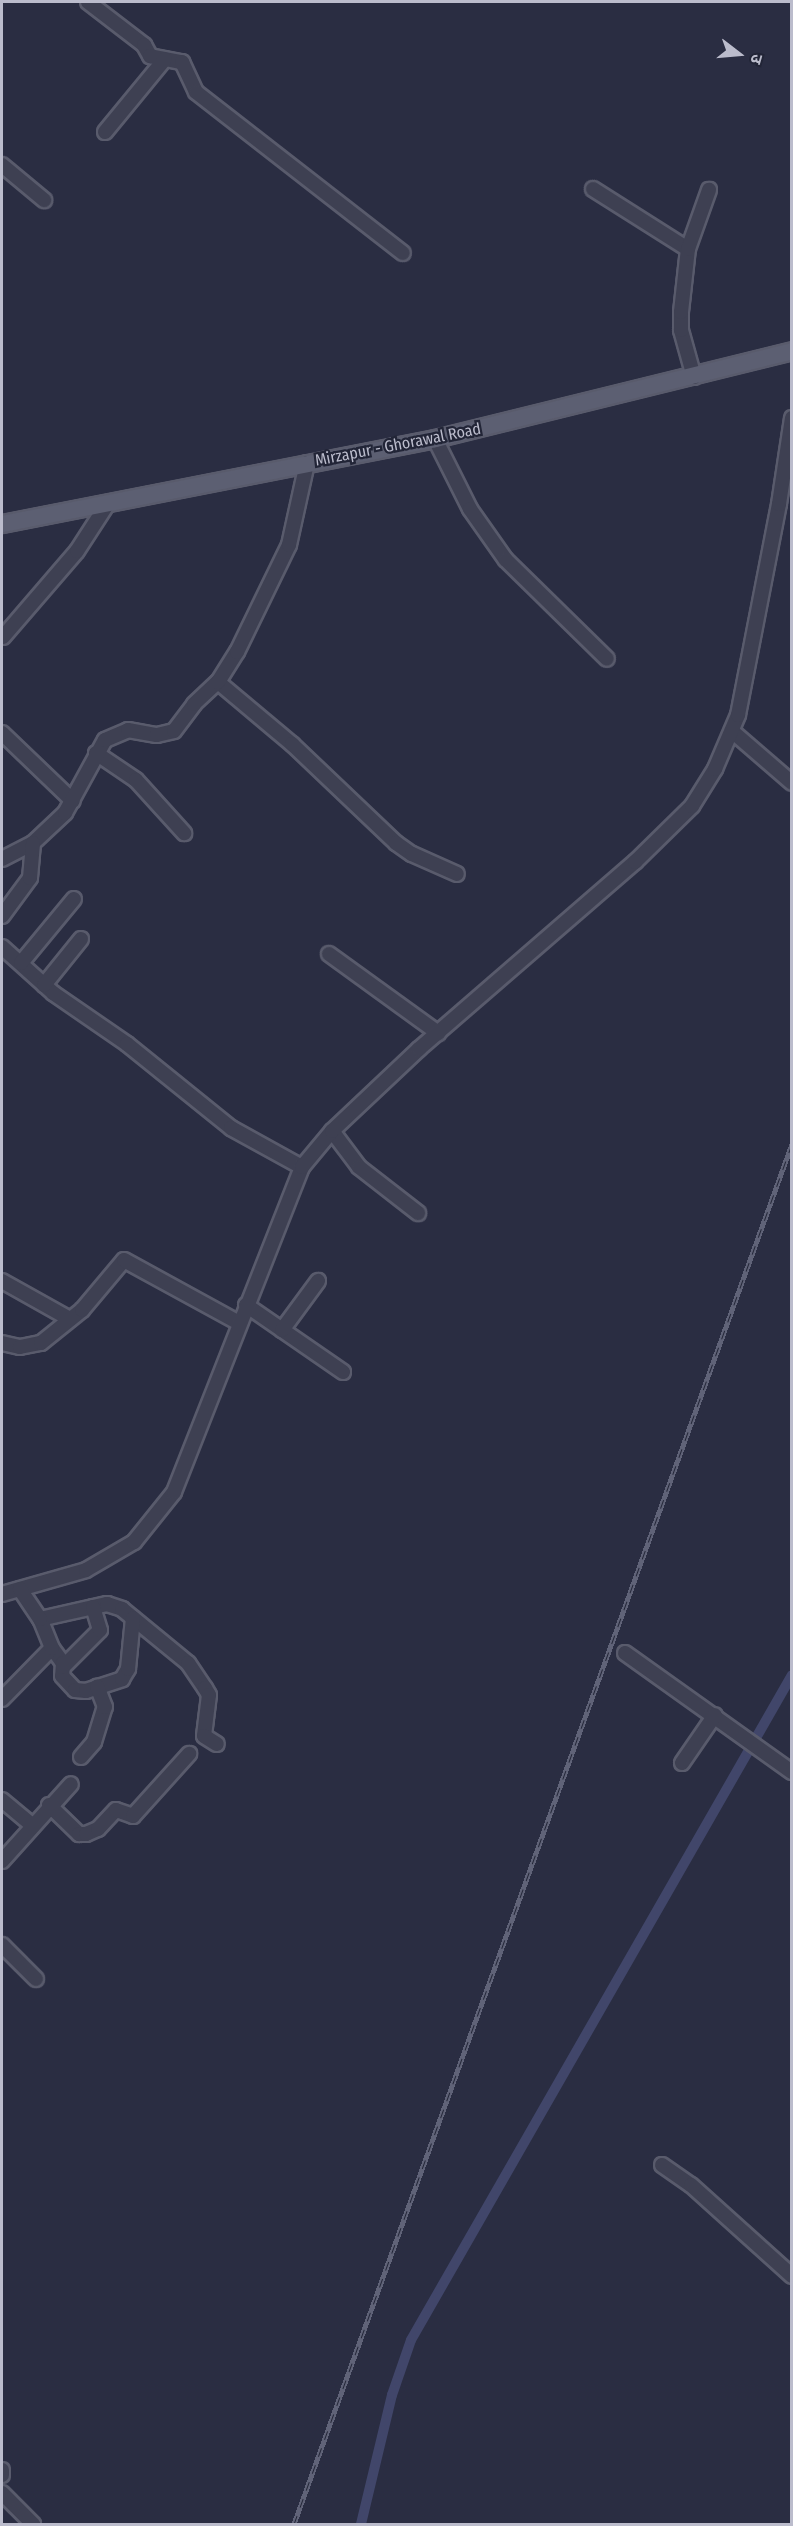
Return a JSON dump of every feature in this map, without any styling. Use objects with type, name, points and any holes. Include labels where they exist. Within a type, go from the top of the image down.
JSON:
[{"type":"main road","name":"Mirzapur - Ghorawal Road","points":[[2,524],[435,439],[792,351]]},
{"type":"street","points":[[87,2],[144,45],[150,56],[182,62],[196,92],[403,253]]},
{"type":"street","points":[[105,132],[165,59]]},
{"type":"street","points":[[2,165],[44,200]]},
{"type":"street","points":[[593,189],[688,249]]},
{"type":"street","points":[[694,376],[681,330],[688,249],[709,190]]},
{"type":"street","points":[[2,1594],[86,1570],[134,1542],[174,1492],[239,1323],[250,1307],[302,1167],[438,1033],[686,814],[736,735],[777,515],[792,418]]},
{"type":"street","points":[[435,439],[470,509],[506,560],[607,659]]},
{"type":"street","points":[[2,859],[33,843],[73,801],[96,753],[105,740],[121,731],[157,735],[174,731],[194,704],[218,682],[237,652],[286,554],[307,463]]},
{"type":"street","points":[[3,637],[77,551],[108,503]]},
{"type":"street","points":[[218,682],[291,744],[396,843],[412,854],[457,874]]},
{"type":"street","points":[[2,734],[73,801]]},
{"type":"street","points":[[736,735],[792,783]]},
{"type":"street","points":[[96,753],[136,780],[184,833]]},
{"type":"street","points":[[2,916],[30,878],[33,843]]},
{"type":"street","points":[[21,963],[74,900]]},
{"type":"street","points":[[44,985],[81,939]]},
{"type":"street","points":[[2,947],[44,985],[128,1044],[231,1128],[302,1167]]},
{"type":"street","points":[[329,954],[438,1033]]},
{"type":"street","points":[[335,1135],[359,1167],[418,1213]]},
{"type":"street","points":[[2,1343],[20,1347],[41,1343],[70,1319],[124,1260],[239,1323]]},
{"type":"street","points":[[2,1281],[48,1309],[70,1319]]},
{"type":"street","points":[[282,1330],[318,1281]]},
{"type":"street","points":[[250,1307],[343,1372]]},
{"type":"street","points":[[20,1589],[40,1618],[52,1648],[63,1667],[62,1676],[75,1690],[86,1691],[127,1673],[133,1618]]},
{"type":"street","points":[[40,1618],[114,1604],[188,1664],[209,1695],[204,1736],[217,1744]]},
{"type":"street","points":[[63,1667],[100,1630],[93,1607]]},
{"type":"street","points":[[2,1699],[52,1648]]},
{"type":"street","points":[[625,1653],[792,1772]]},
{"type":"street","points":[[81,1757],[94,1742],[105,1707],[98,1686]]},
{"type":"street","points":[[682,1763],[715,1715]]},
{"type":"street","points":[[49,1806],[79,1834],[86,1834],[98,1829],[116,1809],[133,1816],[189,1754]]},
{"type":"street","points":[[2,1861],[71,1784]]},
{"type":"street","points":[[2,1800],[33,1826]]},
{"type":"street","points":[[2,1945],[36,1979]]},
{"type":"street","points":[[662,2165],[691,2185],[792,2276]]},
{"type":"street","points":[[2,2469],[2,2475]]},
{"type":"street","points":[[2,2493],[33,2524]]},
{"type":"waterway","points":[[361,2524],[392,2395],[411,2340],[792,1675]]},
{"type":"railway","points":[[294,2524],[792,1144]]}]
